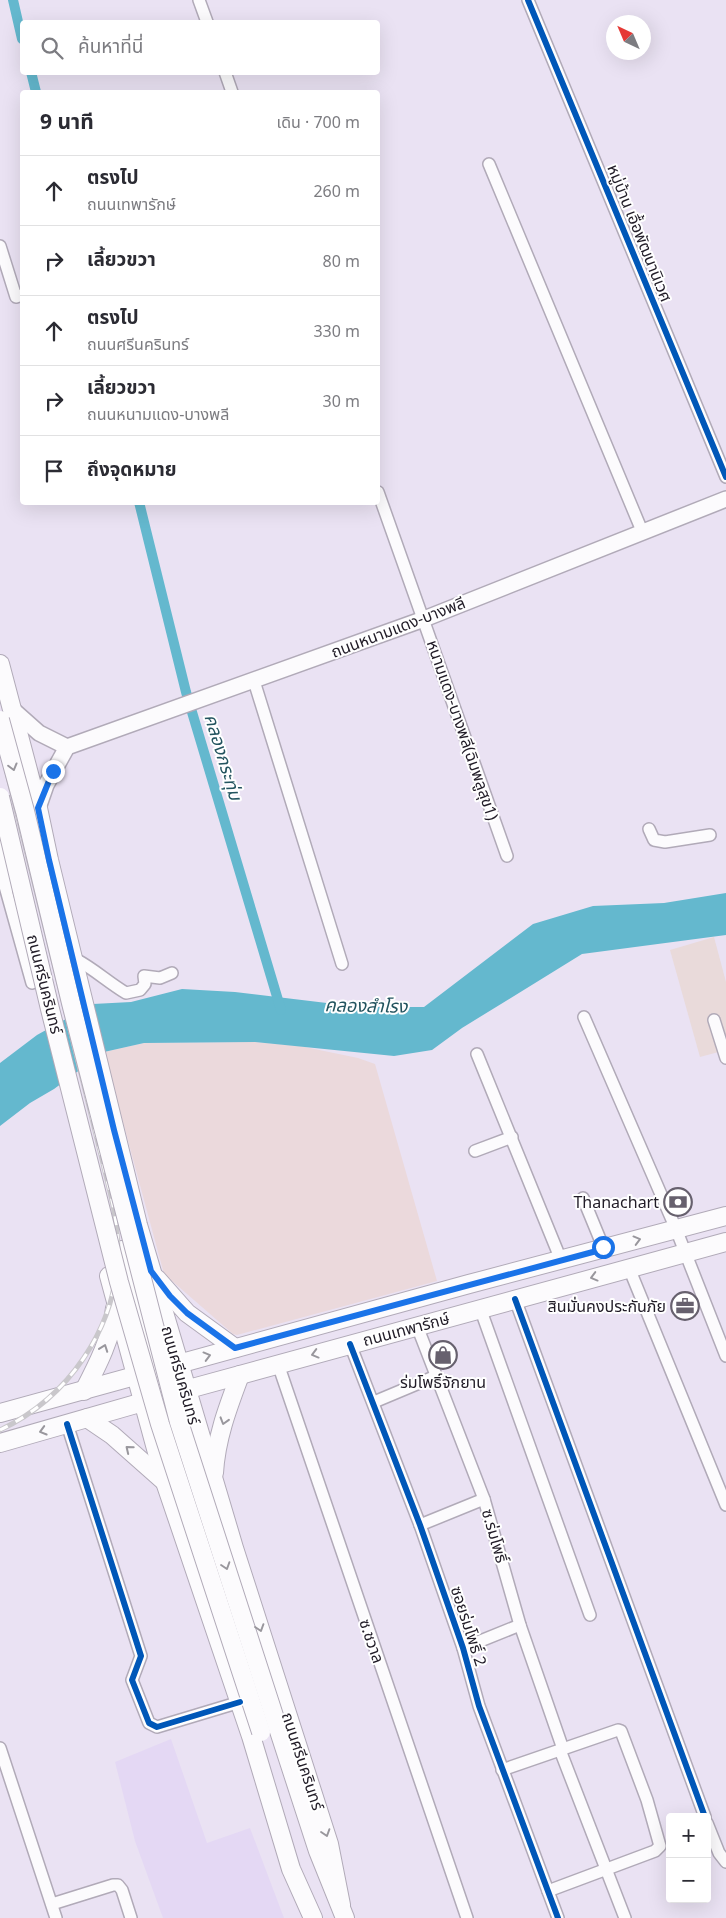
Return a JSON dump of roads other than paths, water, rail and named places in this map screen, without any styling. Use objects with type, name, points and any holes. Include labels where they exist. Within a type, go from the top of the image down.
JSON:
[{"type":"main road","name":"ถนนหนามแดง-บางพลี","points":[[67,747],[424,618],[726,499]]},
{"type":"main road","name":"ถนนศรีนครินทร์","points":[[0,664],[6,714],[25,811],[73,1012],[179,1422],[269,1730],[313,1918]]},
{"type":"main road","name":"ถนนศรีนครินทร์","points":[[6,714],[40,801],[49,860],[138,1225],[213,1482],[329,1844],[343,1911]]},
{"type":"main road","points":[[6,714],[67,747],[40,801]]},
{"type":"main road","name":"ถนนศรีนครินทร์","points":[[0,797],[50,1009],[122,1292],[160,1424],[269,1730],[343,1911]]},
{"type":"main road","name":"ถนนศรีนครินทร์","points":[[0,838],[5,872],[142,1403],[165,1482],[240,1702],[288,1860],[313,1918]]},
{"type":"main road","name":"ถนนเทพารักษ์","points":[[0,1413],[726,1216]]},
{"type":"main road","points":[[99,1235],[109,1249],[118,1251],[128,1249],[136,1241],[138,1225]]},
{"type":"main road","name":"ถนนเทพารักษ์","points":[[0,1443],[480,1308],[726,1242]]},
{"type":"main road","points":[[122,1250],[162,1397],[207,1539]]},
{"type":"main road","points":[[151,1271],[170,1296],[187,1313],[235,1348]]},
{"type":"main road","points":[[84,1391],[98,1363],[111,1328],[115,1301]]},
{"type":"main road","points":[[213,1482],[215,1456],[223,1422],[240,1375]]},
{"type":"main road","points":[[87,1418],[112,1435],[165,1482]]},
{"type":"main road","points":[[193,1563],[194,1550],[200,1542],[207,1539],[224,1540],[234,1548]]},
{"type":"street","points":[[199,0],[206,20]]},
{"type":"street","name":"หมู่บ้าน เอื้อพัฒนานิเวศ","points":[[528,0],[726,477]]},
{"type":"street","points":[[226,75],[231,90]]},
{"type":"street","points":[[489,164],[642,531]]},
{"type":"street","points":[[0,246],[16,296],[20,295]]},
{"type":"street","name":"หนามแดง-บางพลี(ฉิมพลูสุข1)","points":[[380,497],[507,856]]},
{"type":"street","points":[[254,680],[342,964]]},
{"type":"street","points":[[40,801],[77,964],[91,968],[110,984],[126,993],[140,990],[145,984],[144,976],[160,978],[172,973]]},
{"type":"street","points":[[649,829],[654,840],[665,842],[710,835]]},
{"type":"street","points":[[5,872],[32,983]]},
{"type":"street","points":[[584,1017],[676,1230],[726,1356]]},
{"type":"street","points":[[714,1020],[726,1058]]},
{"type":"street","points":[[477,1054],[561,1260]]},
{"type":"street","points":[[475,1151],[512,1137]]},
{"type":"street","points":[[583,1198],[604,1249]]},
{"type":"street","points":[[629,1268],[726,1505]]},
{"type":"street","points":[[515,1299],[704,1813]]},
{"type":"street","points":[[480,1308],[590,1615]]},
{"type":"street","name":"ซ.ร่มโพธิ์","points":[[417,1326],[484,1499],[520,1625],[562,1750],[625,1918]]},
{"type":"street","name":"ซอยร่มโพธิ์ 2","points":[[350,1344],[420,1525],[463,1648],[479,1706],[558,1918]]},
{"type":"street","name":"ซ.ชวาล","points":[[278,1364],[467,1918]]},
{"type":"street","points":[[374,1402],[436,1376]]},
{"type":"street","points":[[67,1424],[141,1656],[132,1680],[149,1723],[157,1727],[240,1702]]},
{"type":"street","points":[[420,1525],[484,1499]]},
{"type":"street","points":[[463,1648],[520,1625]]},
{"type":"street","points":[[502,1770],[620,1730],[647,1800],[660,1839],[659,1848],[548,1891]]},
{"type":"street","points":[[0,1748],[56,1918]]},
{"type":"street","points":[[711,1833],[719,1852],[726,1862]]},
{"type":"street","points":[[52,1904],[118,1885],[122,1890],[131,1918]]},
{"type":"water","points":[[726,893],[726,935],[582,954],[462,1028],[432,1050],[394,1056],[255,1042],[144,1043],[104,1052],[0,1126],[0,1063],[37,1035],[93,1004],[131,1002],[182,989],[235,992],[360,1007],[424,1007],[533,924],[593,906],[664,903]]},
{"type":"waterway","name":"คลองกระทุ่ม","points":[[13,0],[20,30]]},
{"type":"waterway","name":"คลองกระทุ่ม","points":[[32,75],[36,90]]},
{"type":"waterway","name":"คลองกระทุ่ม","points":[[140,505],[186,692],[281,1010]]},
{"type":"railway","points":[[0,744],[112,1200],[117,1230],[118,1253],[115,1281],[108,1308],[98,1334],[84,1358],[67,1380],[47,1400],[25,1416],[0,1430]]},
{"type":"place","name":"Thanachart","points":[[678,1202]]},
{"type":"place","name":"สินมั่นคงประกันภัย","points":[[685,1306]]},
{"type":"place","name":"ร่มโพธิ์จักยาน","points":[[443,1355]]},
{"type":"water label","name":"คลองสำโรง","points":[[366,1006]]}]
